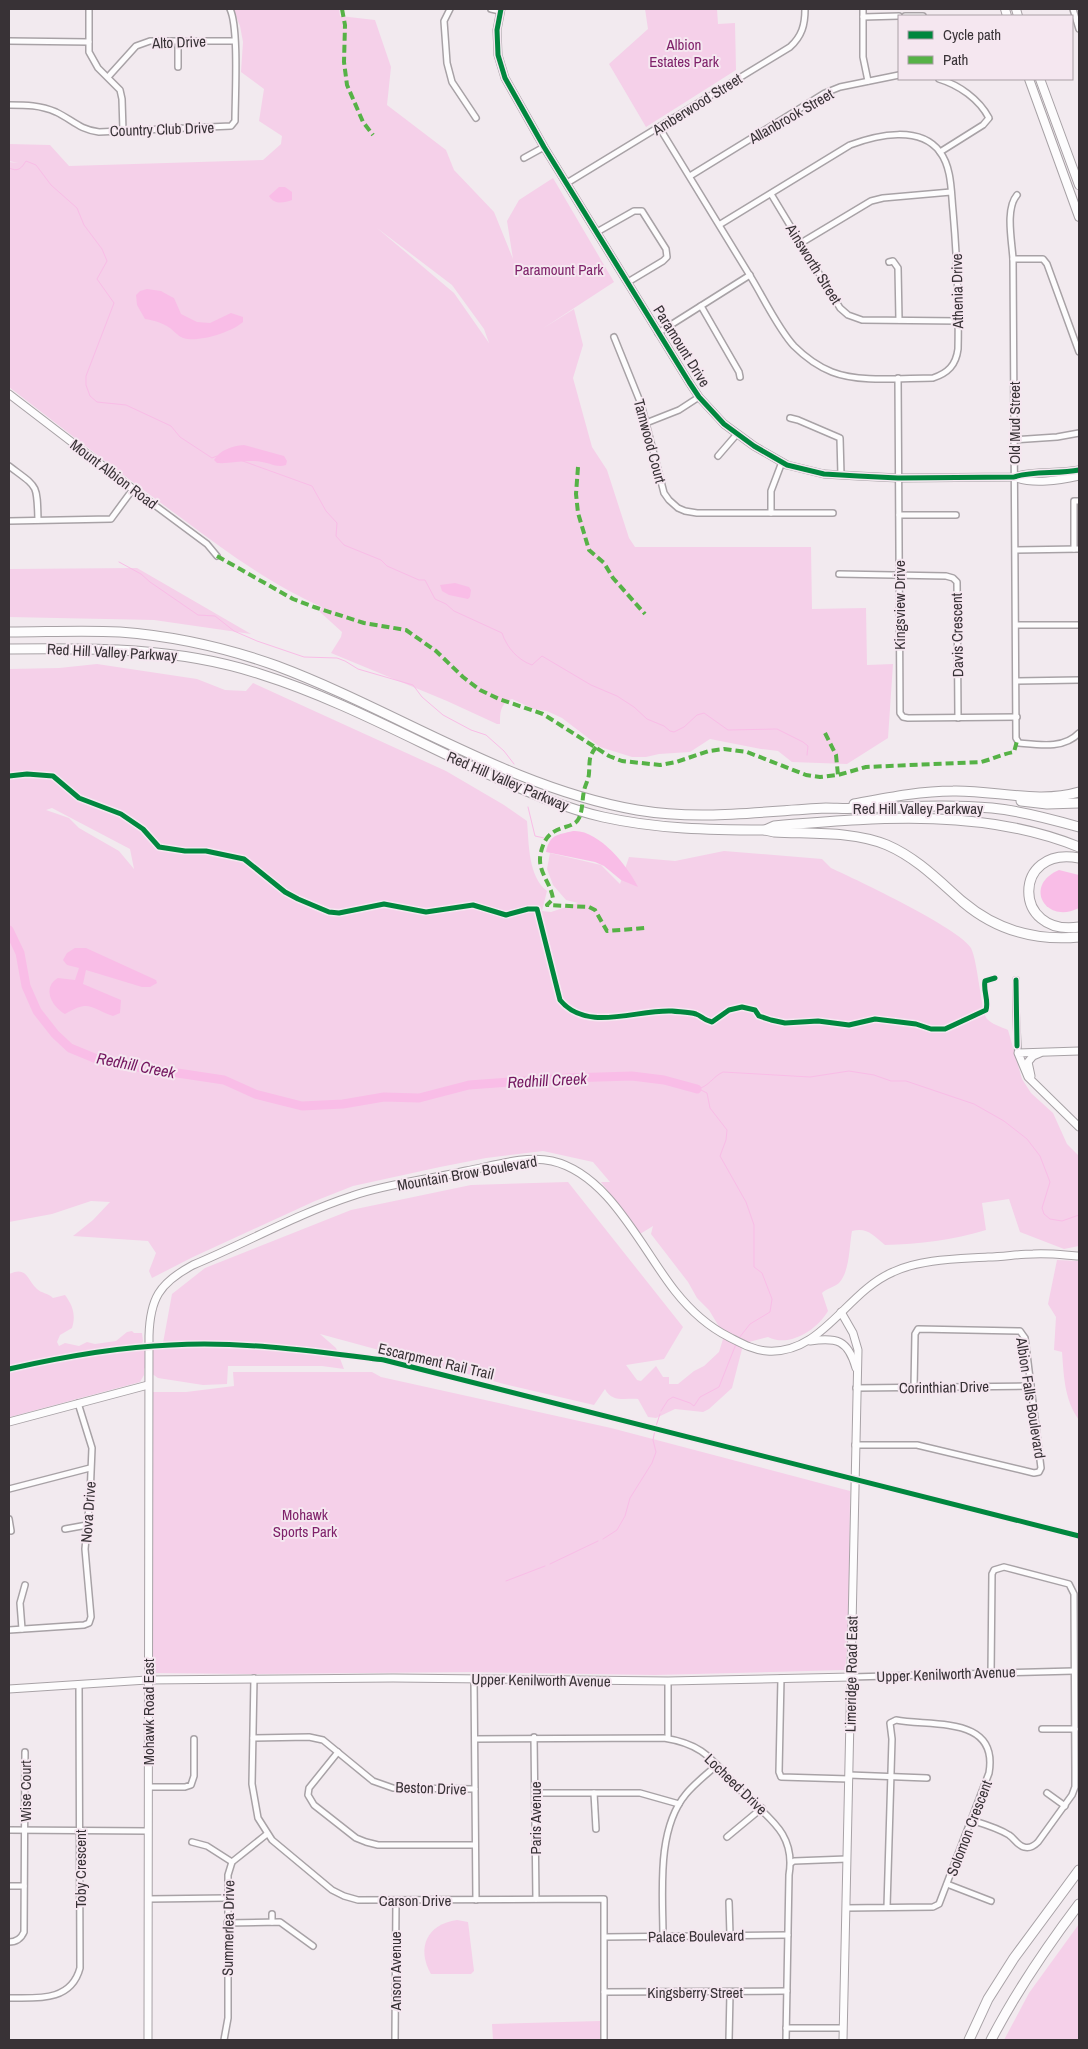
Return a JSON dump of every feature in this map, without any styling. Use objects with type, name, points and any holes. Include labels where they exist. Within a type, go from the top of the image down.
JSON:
[{"type":"highway","name":"Red Hill Valley Parkway","points":[[9,632],[118,632],[189,641],[221,648],[276,666],[338,692],[484,759],[553,788],[588,799],[638,810],[701,816],[741,815],[826,808],[919,805],[994,808],[1079,826]]},
{"type":"highway","name":"Red Hill Valley Parkway","points":[[9,649],[91,648],[143,651],[206,660],[259,673],[338,704],[476,769],[555,802],[603,817],[704,830],[765,830],[774,826],[784,825],[919,817],[960,819],[1036,833],[1079,847]]},
{"type":"highway","points":[[826,808],[901,796],[952,791],[1055,797],[1079,792]]},
{"type":"highway","points":[[969,792],[1047,804],[1079,803]]},
{"type":"highway","points":[[765,830],[858,837],[887,845],[922,866],[974,911],[998,925],[1040,937],[1079,937]]},
{"type":"highway","points":[[1079,858],[1062,856],[1037,867],[1031,877],[1029,895],[1031,907],[1044,922],[1065,928],[1079,927]]},
{"type":"highway","points":[[1068,937],[1079,932]]},
{"type":"highway","points":[[969,2040],[988,1999],[1014,1958],[1079,1870]]},
{"type":"highway","points":[[991,2040],[1012,2000],[1030,1972],[1079,1904]]},
{"type":"main road","points":[[1029,80],[1079,217]]},
{"type":"main road","points":[[1040,80],[1079,185]]},
{"type":"street","points":[[89,9],[89,52],[93,61],[117,86],[122,99],[123,131]]},
{"type":"street","name":"Country Club Drive","points":[[9,105],[32,105],[46,108],[86,129],[99,132],[231,126],[235,121],[233,18],[230,9]]},
{"type":"street","points":[[450,9],[444,21],[447,63],[452,82],[476,118]]},
{"type":"street","points":[[491,9],[500,10]]},
{"type":"street","name":"Amberwood Street","points":[[567,183],[790,47],[801,34],[805,9]]},
{"type":"street","points":[[863,9],[863,56],[868,81]]},
{"type":"street","points":[[1072,9],[1079,30]]},
{"type":"street","name":"Paramount Drive","points":[[500,10],[497,30],[500,66],[505,78],[544,146],[699,397],[724,424],[782,462],[824,474],[898,478],[1014,478]]},
{"type":"street","points":[[863,17],[898,16]]},
{"type":"street","points":[[9,41],[89,42]]},
{"type":"street","name":"Alto Drive","points":[[108,77],[139,45],[150,41],[234,41]]},
{"type":"street","points":[[178,41],[178,66]]},
{"type":"street","name":"Allanbrook Street","points":[[690,176],[825,93],[840,87],[898,75]]},
{"type":"street","points":[[719,225],[850,145],[900,134],[927,141],[940,152],[984,125],[989,118],[973,97],[950,82],[943,80]]},
{"type":"street","name":"Athenia Drive","points":[[659,127],[789,339],[810,360],[819,366],[846,376],[933,378],[949,370],[957,358],[958,268],[949,172],[940,152]]},
{"type":"street","points":[[524,158],[544,146]]},
{"type":"street","points":[[801,243],[871,201],[883,198],[951,192]]},
{"type":"street","name":"Ainsworth Street","points":[[771,194],[840,308],[848,315],[862,320],[958,321]]},
{"type":"street","name":"Old Mud Street","points":[[1017,195],[1012,200],[1010,210],[1013,259],[1016,738],[1019,743],[1036,745],[1061,744],[1072,740],[1079,733]]},
{"type":"street","points":[[597,232],[634,211],[642,211],[666,249],[667,257],[663,261],[628,282]]},
{"type":"street","points":[[1013,259],[1042,259],[1047,264],[1079,352]]},
{"type":"street","points":[[889,262],[893,261],[898,268],[900,320]]},
{"type":"street","points":[[658,332],[750,275]]},
{"type":"street","points":[[701,306],[739,372],[740,377]]},
{"type":"street","name":"Tamwood Court","points":[[614,337],[638,395],[664,494],[674,505],[685,512],[697,514],[833,514]]},
{"type":"street","name":"Kingsview Drive","points":[[898,378],[900,714],[908,718],[1017,717]]},
{"type":"street","name":"Mount Albion Road","points":[[9,394],[207,544],[217,556]]},
{"type":"street","points":[[646,423],[679,410],[699,397]]},
{"type":"street","points":[[790,418],[840,438],[841,475]]},
{"type":"street","points":[[1014,440],[1057,437],[1079,432]]},
{"type":"street","points":[[718,456],[737,434]]},
{"type":"street","points":[[771,513],[771,491],[782,462]]},
{"type":"street","points":[[9,466],[36,488],[38,494],[38,520]]},
{"type":"street","points":[[1014,478],[1021,474],[1057,474],[1079,470]]},
{"type":"street","points":[[1014,478],[1022,481],[1053,480],[1079,476]]},
{"type":"street","points":[[9,521],[111,519],[133,489]]},
{"type":"street","points":[[1016,550],[1077,549],[1074,501],[1079,501]]},
{"type":"street","points":[[899,515],[956,515]]},
{"type":"street","points":[[839,574],[900,576]]},
{"type":"street","name":"Davis Crescent","points":[[900,576],[946,576],[953,578],[957,582],[958,718]]},
{"type":"street","points":[[1016,625],[1079,625]]},
{"type":"street","points":[[1017,681],[1079,680]]},
{"type":"street","points":[[1016,980],[1018,1053],[1024,1071],[1079,1127]]},
{"type":"street","points":[[1018,1053],[1079,1051]]},
{"type":"street","points":[[1038,1087],[1031,1076],[1028,1064],[1030,1059],[1040,1053]]},
{"type":"street","name":"Mountain Brow Boulevard","points":[[148,1384],[152,1307],[159,1291],[173,1277],[193,1265],[352,1196],[481,1168],[539,1160],[573,1168],[594,1183],[613,1204],[674,1291],[696,1315],[721,1333],[758,1350],[784,1349],[807,1341],[820,1333],[855,1297],[876,1281],[910,1266],[968,1258],[1034,1254],[1079,1256]]},
{"type":"street","name":"Limeridge Road East","points":[[841,1312],[856,1340],[857,1372],[843,2040]]},
{"type":"street","name":"Albion Falls Boulevard","points":[[855,1446],[917,1445],[1034,1474],[1039,1472],[1042,1464],[1025,1338],[1020,1330],[935,1330],[918,1328],[915,1334],[914,1388]]},
{"type":"street","points":[[807,1341],[828,1338],[840,1342],[850,1354],[857,1372]]},
{"type":"street","points":[[9,1422],[148,1384]]},
{"type":"street","name":"Mohawk Road East","points":[[148,1384],[148,2040]]},
{"type":"street","name":"Corinthian Drive","points":[[856,1388],[1031,1386]]},
{"type":"street","name":"Nova Drive","points":[[22,1629],[84,1625],[89,1623],[91,1618],[85,1550],[92,1448],[78,1403]]},
{"type":"street","points":[[9,1489],[90,1468]]},
{"type":"street","points":[[9,1519],[11,1531]]},
{"type":"street","points":[[65,1528],[87,1524]]},
{"type":"street","points":[[971,1820],[1001,1831],[1010,1836],[1020,1846],[1026,1848],[1033,1847],[1065,1806],[1075,1787],[1073,1588],[1067,1583],[1004,1567],[997,1568],[992,1574],[992,1673]]},
{"type":"street","points":[[9,1630],[22,1629],[20,1603],[24,1585]]},
{"type":"street","name":"Upper Kenilworth Avenue","points":[[9,1689],[147,1680],[254,1678],[668,1681],[1074,1671]]},
{"type":"street","name":"Carson Drive","points":[[254,1678],[253,1796],[258,1818],[267,1834],[286,1853],[336,1893],[358,1900],[604,1900],[604,2040]]},
{"type":"street","points":[[781,1678],[779,1772],[781,1777],[890,1776],[927,1778]]},
{"type":"street","points":[[474,1679],[476,1900]]},
{"type":"street","points":[[668,1681],[668,1738]]},
{"type":"street","name":"Toby Crescent","points":[[9,1998],[55,1996],[71,1986],[80,1965],[79,1685]]},
{"type":"street","name":"Solomon Crescent","points":[[846,1908],[933,1908],[939,1904],[989,1773],[991,1763],[986,1747],[976,1734],[953,1725],[893,1721],[889,1727],[892,1739],[887,1907]]},
{"type":"street","points":[[1042,1729],[1075,1729]]},
{"type":"street","name":"Locheed Drive","points":[[475,1739],[534,1737],[668,1738],[681,1740],[698,1748],[744,1794],[762,1808],[775,1822],[781,1832],[791,1863],[789,1876],[786,2040]]},
{"type":"street","name":"Paris Avenue","points":[[534,1737],[536,1899]]},
{"type":"street","name":"Beston Drive","points":[[253,1738],[317,1738],[325,1742],[373,1781],[386,1787],[398,1789],[475,1789]]},
{"type":"street","points":[[148,1787],[192,1785],[194,1776],[194,1739]]},
{"type":"street","name":"Wise Court","points":[[9,1942],[18,1940],[23,1934],[24,1752]]},
{"type":"street","points":[[338,1752],[309,1788],[308,1795],[313,1804],[356,1838],[378,1845],[475,1845]]},
{"type":"street","points":[[663,1936],[664,1857],[671,1823],[679,1804],[686,1794],[717,1765]]},
{"type":"street","points":[[536,1793],[640,1793],[679,1804]]},
{"type":"street","points":[[594,1793],[596,1829]]},
{"type":"street","points":[[1047,1793],[1065,1806]]},
{"type":"street","points":[[727,1837],[762,1808]]},
{"type":"street","points":[[9,1830],[148,1830]]},
{"type":"street","name":"Summerlea Drive","points":[[224,2040],[228,2018],[228,1875],[232,1862],[267,1834]]},
{"type":"street","points":[[192,1842],[207,1846],[232,1862]]},
{"type":"street","points":[[791,1863],[794,1861],[847,1859]]},
{"type":"street","points":[[947,1884],[991,1901]]},
{"type":"street","points":[[9,1886],[24,1886]]},
{"type":"street","points":[[148,1899],[227,1898]]},
{"type":"street","name":"Anson Avenue","points":[[395,2040],[396,1901]]},
{"type":"street","points":[[729,1902],[730,1935]]},
{"type":"street","points":[[272,1914],[272,1922]]},
{"type":"street","points":[[227,1923],[272,1922],[284,1924],[313,1946]]},
{"type":"street","name":"Palace Boulevard","points":[[604,1937],[788,1935]]},
{"type":"street","name":"Kingsberry Street","points":[[604,1992],[730,1993],[787,1991]]},
{"type":"street","points":[[729,2040],[730,1993]]},
{"type":"street","points":[[786,2028],[843,2028]]},
{"type":"green space","name":"Paramount Park","points":[[233,9],[339,9],[340,16],[375,20],[391,67],[387,105],[446,150],[454,170],[494,212],[513,259],[507,221],[519,200],[553,178],[614,282],[542,329],[574,309],[583,345],[573,378],[592,447],[607,470],[629,538],[635,547],[811,547],[812,609],[866,608],[867,665],[893,664],[888,738],[847,764],[792,762],[778,751],[710,739],[690,752],[632,757],[600,747],[562,718],[547,711],[534,709],[512,699],[503,706],[500,724],[497,724],[331,653],[342,632],[320,612],[322,607],[268,579],[234,556],[9,387],[9,162],[18,163],[9,161],[9,144],[50,145],[69,166],[263,160],[281,144],[282,136],[259,121],[264,89],[241,72],[243,42],[240,26]],"holes":[[[377,228],[452,285],[484,329],[489,343],[454,293]]]},
{"type":"green space","name":"Albion Estates Park","points":[[645,9],[717,9],[718,24],[735,23],[736,70],[646,127],[609,64],[648,29]]},
{"type":"green space","points":[[137,568],[251,634],[154,620],[9,617],[9,569]]},
{"type":"green space","points":[[97,664],[197,679],[225,690],[246,691],[253,683],[446,771],[504,805],[527,821],[529,849],[533,868],[536,877],[547,891],[542,911],[551,912],[578,903],[566,900],[553,885],[547,869],[550,853],[601,865],[620,884],[629,857],[675,861],[724,851],[822,859],[831,868],[884,893],[928,917],[963,939],[971,948],[987,1019],[1008,1030],[1022,1079],[1031,1093],[1053,1113],[1067,1144],[1079,1156],[1079,1246],[1064,1249],[1020,1232],[1009,1199],[982,1203],[986,1230],[949,1239],[885,1245],[866,1231],[852,1231],[843,1278],[839,1283],[822,1293],[828,1311],[823,1318],[810,1330],[793,1339],[776,1340],[768,1337],[749,1342],[742,1349],[732,1388],[709,1409],[703,1412],[675,1409],[656,1418],[648,1417],[638,1399],[615,1398],[605,1389],[594,1405],[504,1384],[320,1334],[336,1348],[344,1369],[322,1366],[228,1366],[227,1384],[203,1385],[158,1378],[144,1368],[144,1375],[140,1382],[10,1417],[9,1274],[19,1271],[23,1272],[37,1289],[53,1298],[65,1295],[72,1307],[74,1319],[72,1328],[60,1335],[57,1342],[59,1346],[65,1343],[79,1346],[87,1342],[95,1344],[116,1341],[127,1332],[132,1331],[134,1333],[142,1333],[143,1341],[141,1347],[163,1343],[172,1294],[205,1268],[351,1210],[471,1185],[568,1182],[683,1327],[664,1359],[626,1365],[637,1380],[641,1381],[656,1366],[663,1377],[669,1377],[669,1384],[678,1384],[694,1371],[704,1366],[719,1352],[723,1339],[718,1325],[709,1310],[697,1298],[688,1282],[651,1234],[653,1226],[640,1234],[601,1182],[610,1182],[593,1162],[543,1151],[486,1158],[353,1186],[315,1201],[152,1278],[149,1271],[156,1253],[148,1241],[73,1236],[93,1220],[110,1202],[91,1201],[52,1214],[9,1222],[9,669],[59,668]],"holes":[[[52,808],[130,849],[134,869],[119,851],[79,828],[69,818],[46,810]]]},
{"type":"green space","points":[[1057,1260],[1079,1261],[1079,1420],[1070,1404],[1068,1396],[1064,1379],[1062,1352],[1054,1350],[1056,1317],[1048,1304]]},
{"type":"green space","name":"Mohawk Sports Park","points":[[233,1372],[372,1372],[381,1377],[611,1428],[850,1491],[849,1626],[845,1670],[655,1675],[469,1672],[153,1673],[153,1392],[186,1392],[234,1386]]},
{"type":"green space","points":[[457,1920],[468,1922],[474,1971],[471,1974],[431,1974],[425,1955],[427,1939],[438,1926]]},
{"type":"green space","points":[[1079,1924],[1079,2040],[1004,2040],[1029,1993]]},
{"type":"green space","points":[[600,2021],[600,2040],[493,2040],[492,2024]]},
{"type":"shaded area","points":[[279,187],[285,187],[292,192],[292,200],[279,202],[271,199],[269,196]]},
{"type":"shaded area","points":[[147,289],[161,291],[174,298],[181,314],[197,322],[210,323],[231,313],[243,317],[243,322],[215,336],[197,339],[183,338],[164,325],[145,319],[137,305],[136,295],[140,291]]},
{"type":"shaded area","points":[[244,445],[284,456],[287,461],[286,465],[277,466],[250,461],[217,463],[214,460],[227,449]]},
{"type":"shaded area","points":[[455,583],[469,587],[471,590],[468,599],[449,595],[442,591],[440,585]]},
{"type":"shaded area","points":[[573,831],[583,832],[602,842],[620,860],[638,887],[621,880],[604,866],[595,862],[546,852],[552,838]]},
{"type":"shaded area","points":[[1059,870],[1079,875],[1079,908],[1067,912],[1056,911],[1048,907],[1043,901],[1042,885],[1048,877]]},
{"type":"shaded area","points":[[75,948],[86,948],[156,980],[157,983],[150,987],[142,987],[86,970],[83,984],[121,1000],[120,1013],[113,1016],[90,1006],[85,1006],[73,1009],[65,1014],[52,1001],[49,991],[50,986],[58,978],[75,980],[79,968],[67,965],[63,960],[67,953]]},
{"type":"waterway","points":[[9,168],[19,169],[26,161],[36,165],[51,185],[77,208],[84,225],[102,249],[107,261],[97,279],[114,303],[86,376],[86,385],[90,396],[97,402],[126,405],[171,426],[180,437],[212,458],[217,456]]},
{"type":"waterway","points":[[240,460],[312,486],[326,511],[337,523],[336,536],[344,545],[381,560],[387,566],[419,580],[425,580],[435,599],[446,604],[454,611],[502,633],[514,653],[527,663],[532,665],[542,656],[591,685],[617,696],[634,707],[647,719],[664,726],[670,731],[674,732],[684,727],[697,715],[704,713],[728,730],[777,729],[808,746],[807,755]]},
{"type":"waterway","points":[[119,562],[141,574],[198,615],[215,616],[234,631],[257,641],[304,657],[337,658],[358,669],[413,685],[422,697],[443,715],[471,730],[486,735],[504,751],[514,764]]},
{"type":"waterway","points":[[528,807],[535,836],[544,838]]},
{"type":"waterway","name":"Redhill Creek","points":[[9,930],[20,953],[26,986],[37,1011],[55,1034],[70,1048],[104,1062],[224,1080],[255,1094],[302,1106],[343,1104],[384,1097],[419,1098],[469,1085],[567,1078],[632,1076],[664,1080],[697,1089]]},
{"type":"waterway","name":"Redhill Creek","points":[[697,1089],[705,1086],[723,1072],[810,1077],[849,1071],[874,1075],[891,1081],[906,1081],[974,1104],[1004,1121],[1027,1139],[1040,1156],[1050,1182],[1042,1208],[1044,1214],[1050,1219],[1062,1221],[1079,1215]]},
{"type":"waterway","points":[[699,1089],[707,1093],[710,1108],[727,1130],[726,1140],[720,1156],[746,1202],[754,1225],[754,1267],[762,1273],[772,1299],[770,1312],[750,1324],[739,1338]]},
{"type":"waterway","points":[[661,1411],[668,1400],[673,1397],[694,1406],[700,1397],[719,1387],[736,1344]]},
{"type":"waterway","points":[[656,1426],[660,1414]]},
{"type":"waterway","points":[[603,1539],[617,1530],[625,1516],[630,1498],[652,1463],[656,1452],[653,1440],[655,1430]]},
{"type":"waterway","points":[[550,1564],[598,1541]]},
{"type":"waterway","points":[[506,1581],[545,1566]]},
{"type":"marked path","points":[[342,9],[345,25],[344,62],[347,85],[363,122],[373,135]]},
{"type":"marked path","points":[[578,467],[576,494],[578,513],[589,550],[604,563],[613,578],[645,614]]},
{"type":"marked path","points":[[217,556],[293,599],[364,623],[406,630],[436,651],[463,677],[480,690],[499,699],[543,714],[609,756],[622,761],[660,765],[676,762],[709,751],[724,749],[747,752],[806,775],[820,777],[838,775],[866,767],[981,762],[1014,752],[1017,741]]},
{"type":"marked path","points":[[825,733],[836,755],[838,775]]},
{"type":"marked path","points":[[596,747],[590,759],[589,775],[579,818],[572,825],[555,831],[544,842],[540,865],[553,899],[547,905],[589,907],[595,910],[607,931],[645,928]]},
{"type":"cycle path","points":[[501,9],[497,30],[498,55],[505,78],[544,147],[689,382],[699,397],[724,424],[754,446],[787,465],[824,474],[898,478],[1014,477],[1079,470]]},
{"type":"cycle path","points":[[9,776],[27,774],[53,776],[79,798],[121,814],[143,829],[159,847],[185,851],[206,851],[244,859],[285,892],[329,912],[339,913],[384,904],[426,912],[473,905],[506,915],[528,909],[537,909],[560,1000],[571,1010],[584,1015],[613,1017],[672,1011],[696,1014],[712,1022],[729,1010],[742,1007],[755,1010],[759,1016],[785,1023],[818,1021],[849,1025],[875,1019],[916,1024],[931,1029],[945,1029],[986,1010],[985,981],[995,978]]},
{"type":"cycle path","points":[[1016,980],[1017,1046]]},
{"type":"cycle path","name":"Escarpment Rail Trail","points":[[9,1369],[110,1350],[198,1344],[278,1348],[384,1360],[1079,1536]]}]
